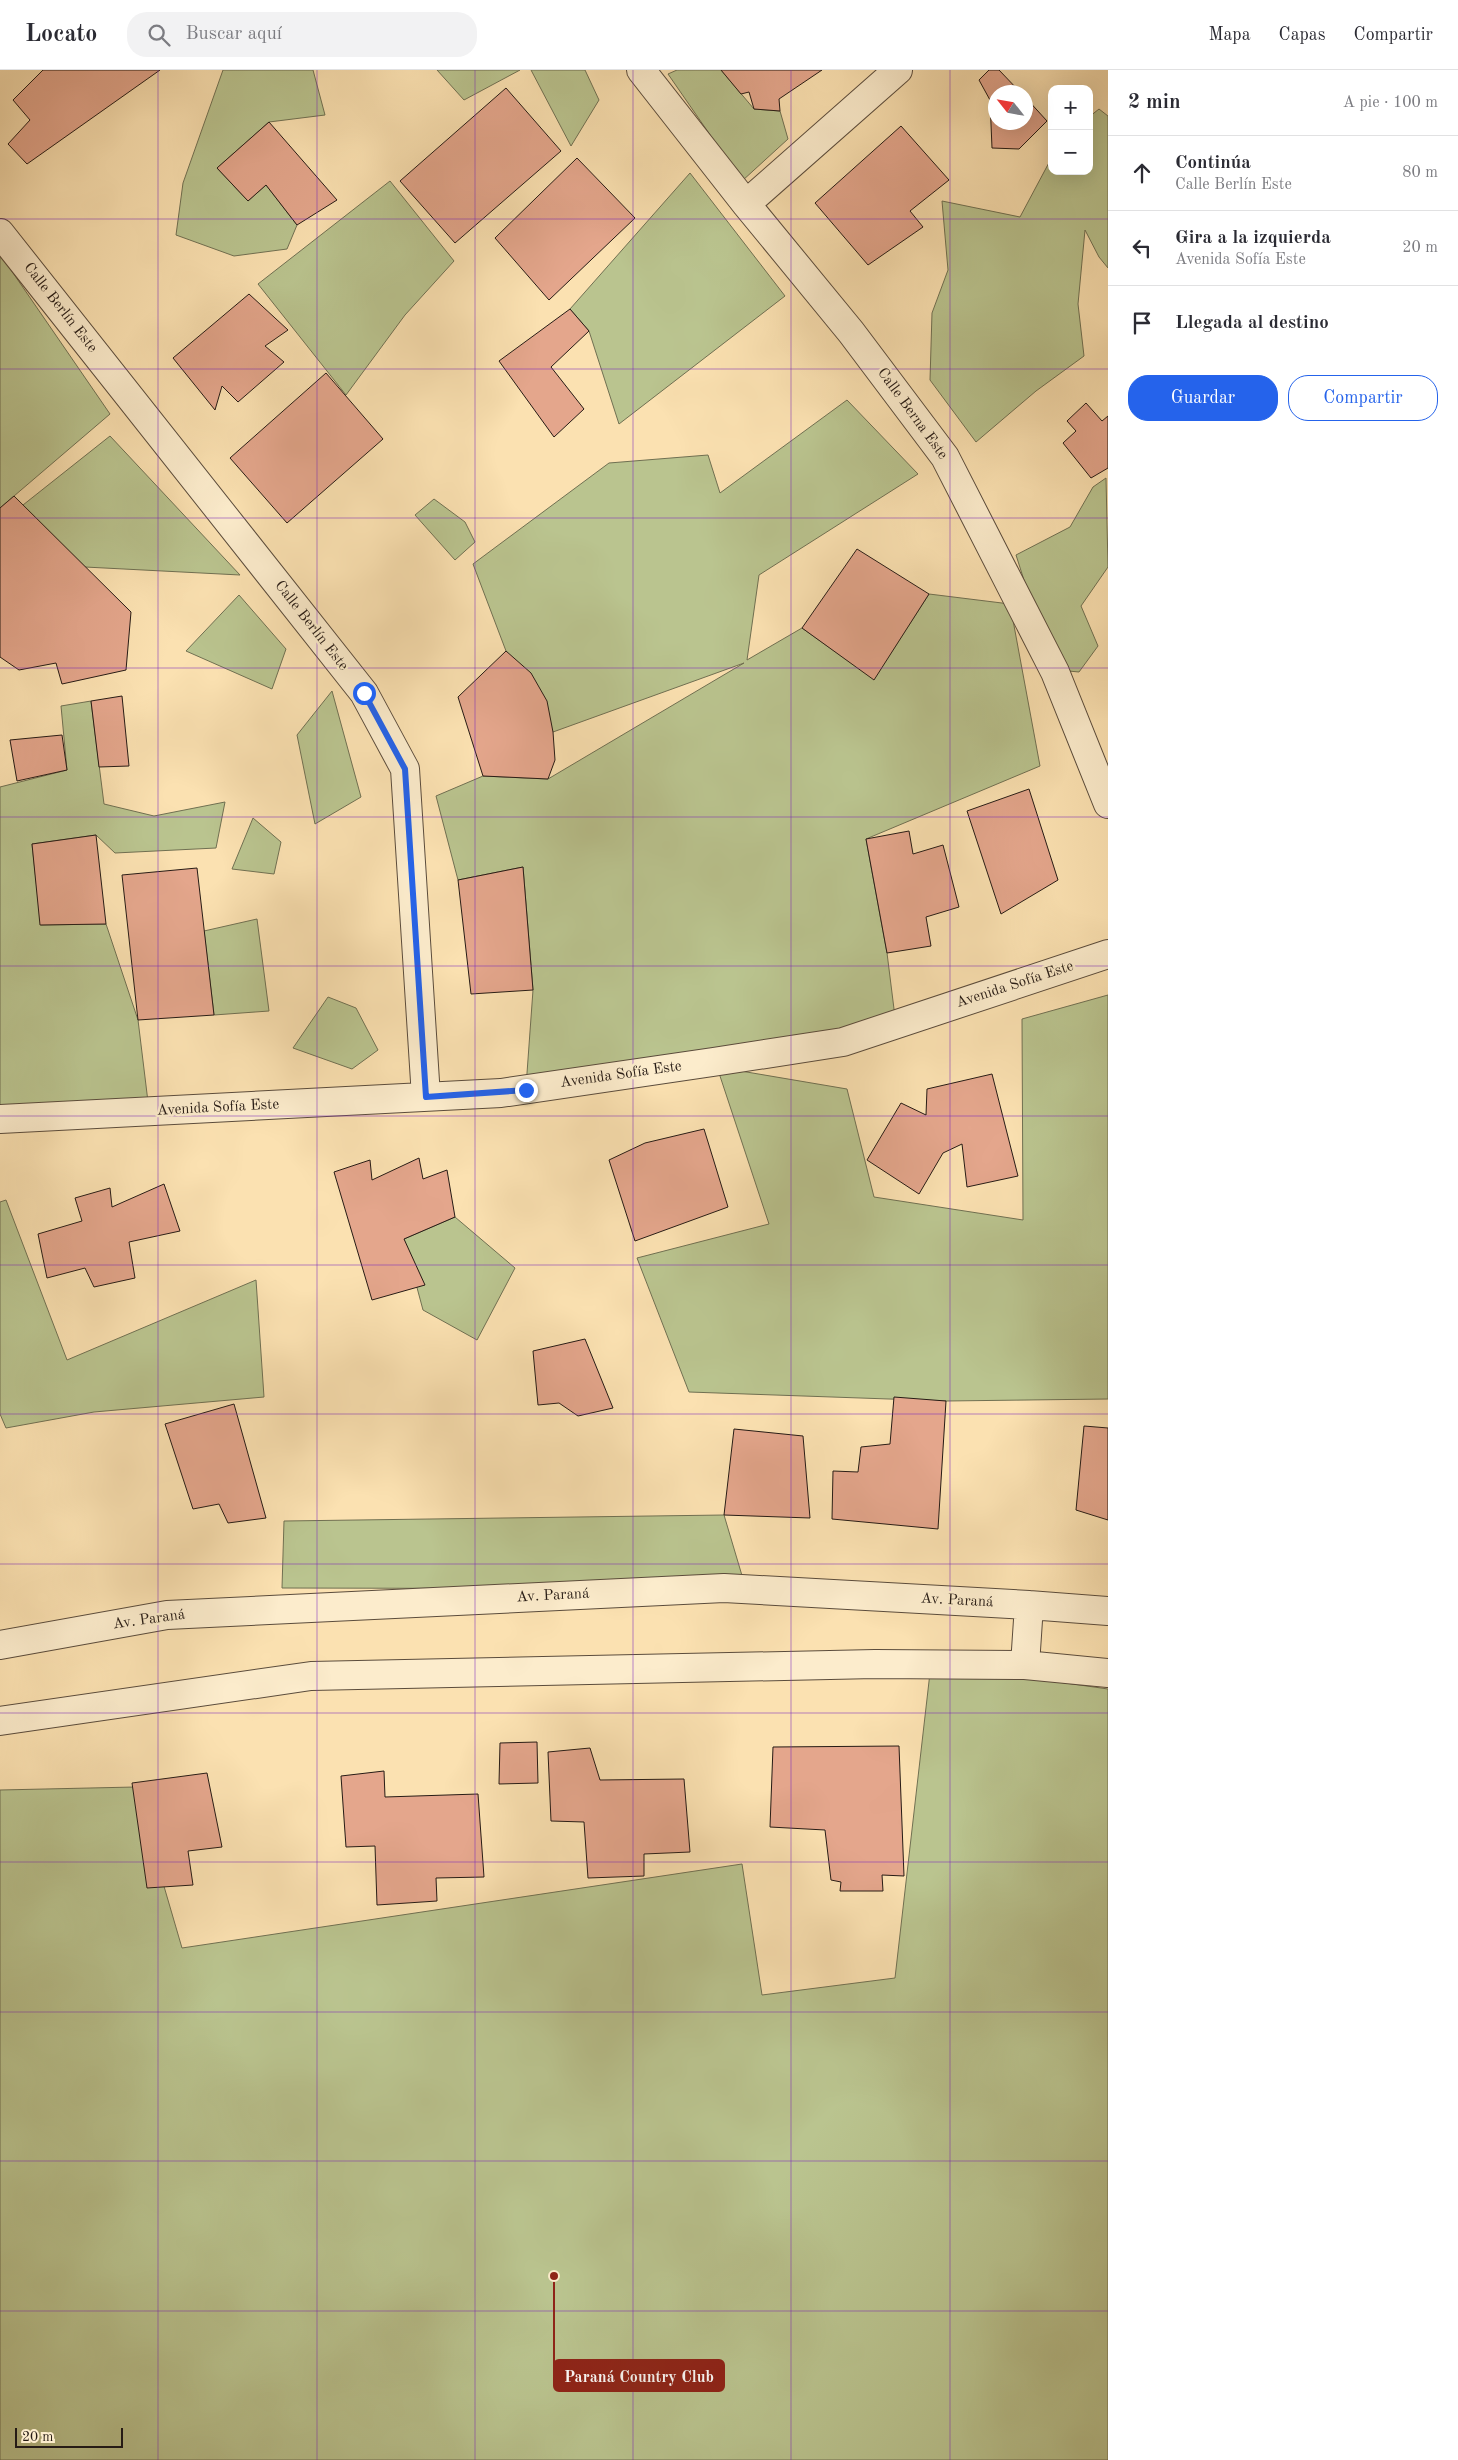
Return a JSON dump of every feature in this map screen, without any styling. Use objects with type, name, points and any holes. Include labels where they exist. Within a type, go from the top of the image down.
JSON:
[{"type":"street","name":"Calle Berna Este","points":[[641,70],[746,204],[851,332],[945,457],[1055,672],[1108,804]]},
{"type":"street","points":[[746,204],[898,70]]},
{"type":"street","name":"Calle Berlín Este","points":[[0,233],[364,693],[405,769],[426,1097]]},
{"type":"street","name":"Avenida Sofía Este","points":[[0,1119],[501,1093],[843,1042],[1108,954]]},
{"type":"street","name":"Av. Paraná","points":[[0,1645],[167,1615],[724,1588],[1108,1611]]},
{"type":"street","points":[[1025,1665],[1029,1605]]},
{"type":"street","points":[[0,1720],[311,1676],[874,1664],[1025,1665],[1108,1673]]},
{"type":"green space","points":[[223,70],[313,70],[325,115],[269,122],[217,168],[248,201],[266,185],[297,225],[287,249],[234,256],[176,235],[183,183]]},
{"type":"green space","points":[[437,70],[520,70],[464,100]]},
{"type":"green space","points":[[531,70],[585,70],[599,100],[571,146]]},
{"type":"green space","points":[[677,70],[721,70],[754,109],[780,111],[788,139],[742,181],[668,74]]},
{"type":"green space","points":[[1099,109],[1108,116],[1108,268],[1099,257],[1085,230],[1078,304],[1084,356],[1036,391],[976,442],[930,380],[932,313],[948,270],[942,201],[1020,217],[1048,164],[1048,175],[1093,175],[1093,114]]},
{"type":"green space","points":[[690,173],[785,296],[619,424],[589,331],[570,309]]},
{"type":"green space","points":[[390,181],[454,261],[405,315],[346,395],[258,284]]},
{"type":"green space","points":[[0,254],[110,414],[0,508]]},
{"type":"green space","points":[[847,400],[918,474],[759,575],[747,660],[802,628],[874,679],[929,594],[1010,604],[1040,766],[866,839],[887,953],[896,1025],[526,1087],[533,990],[523,867],[458,880],[436,796],[483,776],[548,779],[744,663],[553,732],[506,651],[473,564],[609,463],[708,455],[720,493]]},
{"type":"green space","points":[[110,436],[240,575],[85,567],[23,505]]},
{"type":"green space","points":[[1106,478],[1108,567],[1081,606],[1098,646],[1079,672],[1058,670],[1037,621],[1016,555],[1070,527],[1093,487]]},
{"type":"green space","points":[[434,499],[465,522],[475,542],[455,560],[415,515]]},
{"type":"green space","points":[[239,595],[286,649],[272,689],[186,651]]},
{"type":"green space","points":[[332,691],[361,797],[315,824],[297,735]]},
{"type":"green space","points":[[91,701],[104,804],[154,816],[225,802],[216,848],[115,853],[96,835],[32,844],[41,925],[106,924],[138,1020],[149,1110],[0,1119],[0,787],[67,770],[61,706]]},
{"type":"green space","points":[[253,818],[281,842],[274,874],[232,869]]},
{"type":"green space","points":[[257,919],[269,1011],[214,1015],[204,931]]},
{"type":"green space","points":[[1108,995],[1108,1399],[946,1401],[689,1392],[637,1258],[769,1224],[717,1067],[847,1089],[874,1197],[1023,1220],[1022,1019]]},
{"type":"green space","points":[[328,997],[356,1008],[378,1050],[352,1069],[293,1048]]},
{"type":"green space","points":[[6,1200],[67,1360],[256,1280],[264,1397],[94,1412],[6,1428],[0,1414],[0,1202]]},
{"type":"green space","points":[[455,1217],[515,1268],[477,1340],[423,1310],[404,1239]]},
{"type":"green space","points":[[724,1515],[746,1589],[282,1588],[284,1521]]},
{"type":"green space","points":[[931,1664],[1108,1689],[1108,2460],[0,2460],[0,1790],[135,1787],[182,1948],[742,1864],[762,1995],[895,1978]]},
{"type":"building","points":[[43,70],[160,70],[27,164],[8,144],[30,120],[13,100]]},
{"type":"building","points":[[721,70],[822,70],[779,99],[780,111],[754,109],[749,92],[741,94]]},
{"type":"building","points":[[989,70],[999,70],[1013,85],[988,85],[988,96],[979,80]]},
{"type":"building","points":[[506,88],[561,151],[455,243],[400,181]]},
{"type":"building","points":[[1033,106],[1047,121],[1019,149],[992,148],[991,130],[1033,130]]},
{"type":"building","points":[[269,122],[337,200],[297,225],[266,185],[248,201],[217,168]]},
{"type":"building","points":[[901,126],[949,180],[910,211],[923,227],[868,265],[815,203]]},
{"type":"building","points":[[577,158],[635,218],[549,300],[495,238]]},
{"type":"building","points":[[249,294],[288,330],[265,346],[284,362],[238,402],[222,386],[215,410],[173,358]]},
{"type":"building","points":[[570,309],[589,331],[551,367],[584,409],[554,437],[499,361]]},
{"type":"building","points":[[326,373],[383,439],[287,523],[230,458]]},
{"type":"building","points":[[1086,403],[1102,421],[1108,416],[1108,468],[1091,478],[1063,443],[1076,431],[1067,421]]},
{"type":"building","points":[[14,496],[131,612],[126,670],[62,684],[56,663],[19,670],[0,657],[0,508]]},
{"type":"building","points":[[857,549],[929,594],[874,680],[802,628]]},
{"type":"building","points":[[506,651],[531,673],[547,701],[553,732],[555,760],[548,779],[483,776],[458,697]]},
{"type":"building","points":[[122,696],[129,766],[99,767],[91,701]]},
{"type":"building","points":[[62,735],[67,770],[17,781],[10,740]]},
{"type":"building","points":[[1029,789],[1058,880],[1001,914],[967,811]]},
{"type":"building","points":[[909,831],[913,854],[943,845],[959,907],[926,917],[931,946],[887,953],[866,839]]},
{"type":"building","points":[[96,835],[106,924],[40,925],[32,844]]},
{"type":"building","points":[[523,867],[533,990],[471,994],[458,880]]},
{"type":"building","points":[[197,868],[214,1015],[138,1020],[122,875]]},
{"type":"building","points":[[992,1074],[1018,1176],[967,1187],[962,1144],[943,1153],[919,1194],[867,1160],[901,1103],[926,1115],[927,1089]]},
{"type":"building","points":[[704,1129],[728,1207],[635,1241],[609,1160],[645,1143]]},
{"type":"building","points":[[419,1158],[423,1179],[447,1170],[455,1217],[404,1239],[425,1285],[372,1300],[334,1172],[370,1160],[372,1180]]},
{"type":"building","points":[[164,1184],[180,1231],[129,1242],[135,1278],[94,1287],[85,1268],[47,1278],[38,1234],[82,1221],[75,1198],[110,1188],[112,1207]]},
{"type":"building","points":[[585,1339],[613,1408],[578,1416],[559,1403],[538,1405],[533,1351]]},
{"type":"building","points":[[894,1397],[946,1401],[938,1529],[832,1519],[833,1471],[858,1472],[861,1447],[890,1444]]},
{"type":"building","points":[[234,1404],[266,1518],[228,1523],[219,1504],[193,1509],[165,1424]]},
{"type":"building","points":[[1084,1426],[1108,1428],[1108,1520],[1076,1510]]},
{"type":"building","points":[[734,1429],[803,1436],[810,1518],[724,1515]]},
{"type":"building","points":[[537,1742],[538,1783],[499,1784],[500,1743]]},
{"type":"building","points":[[899,1746],[904,1876],[882,1875],[883,1891],[840,1891],[841,1882],[831,1880],[825,1830],[770,1827],[773,1747]]},
{"type":"building","points":[[590,1748],[600,1780],[684,1779],[690,1852],[644,1854],[644,1876],[588,1878],[584,1822],[551,1821],[548,1752]]},
{"type":"building","points":[[384,1771],[385,1797],[478,1794],[484,1877],[436,1878],[437,1901],[377,1905],[375,1846],[346,1847],[341,1776]]},
{"type":"building","points":[[207,1773],[222,1847],[188,1851],[193,1885],[147,1888],[132,1783]]},
{"type":"place","name":"Paraná Country Club","points":[[554,2276]]},
{"type":"route","points":[[364,693],[405,769],[426,1097],[526,1090]]}]
